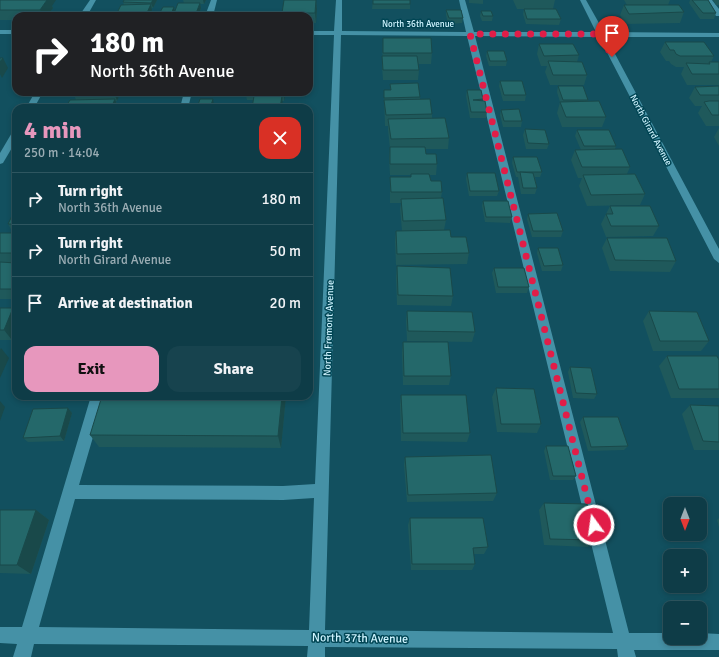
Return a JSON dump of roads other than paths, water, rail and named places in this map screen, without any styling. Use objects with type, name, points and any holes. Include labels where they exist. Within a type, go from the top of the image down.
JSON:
[{"type":"street","points":[[86,12],[93,0]]},
{"type":"street","points":[[210,12],[214,0]]},
{"type":"street","name":"North Fremont Avenue","points":[[316,657],[340,0]]},
{"type":"street","points":[[462,0],[625,649]]},
{"type":"street","name":"North Girard Avenue","points":[[583,0],[719,259]]},
{"type":"street","points":[[708,0],[719,14]]},
{"type":"street","points":[[0,32],[12,32]]},
{"type":"street","name":"North 36th Avenue","points":[[313,34],[719,35]]},
{"type":"street","points":[[0,161],[12,140]]},
{"type":"street","points":[[22,657],[97,400]]},
{"type":"street","points":[[70,492],[283,493],[323,490]]},
{"type":"street","name":"North 37th Avenue","points":[[0,635],[317,636],[625,649],[719,642]]}]
